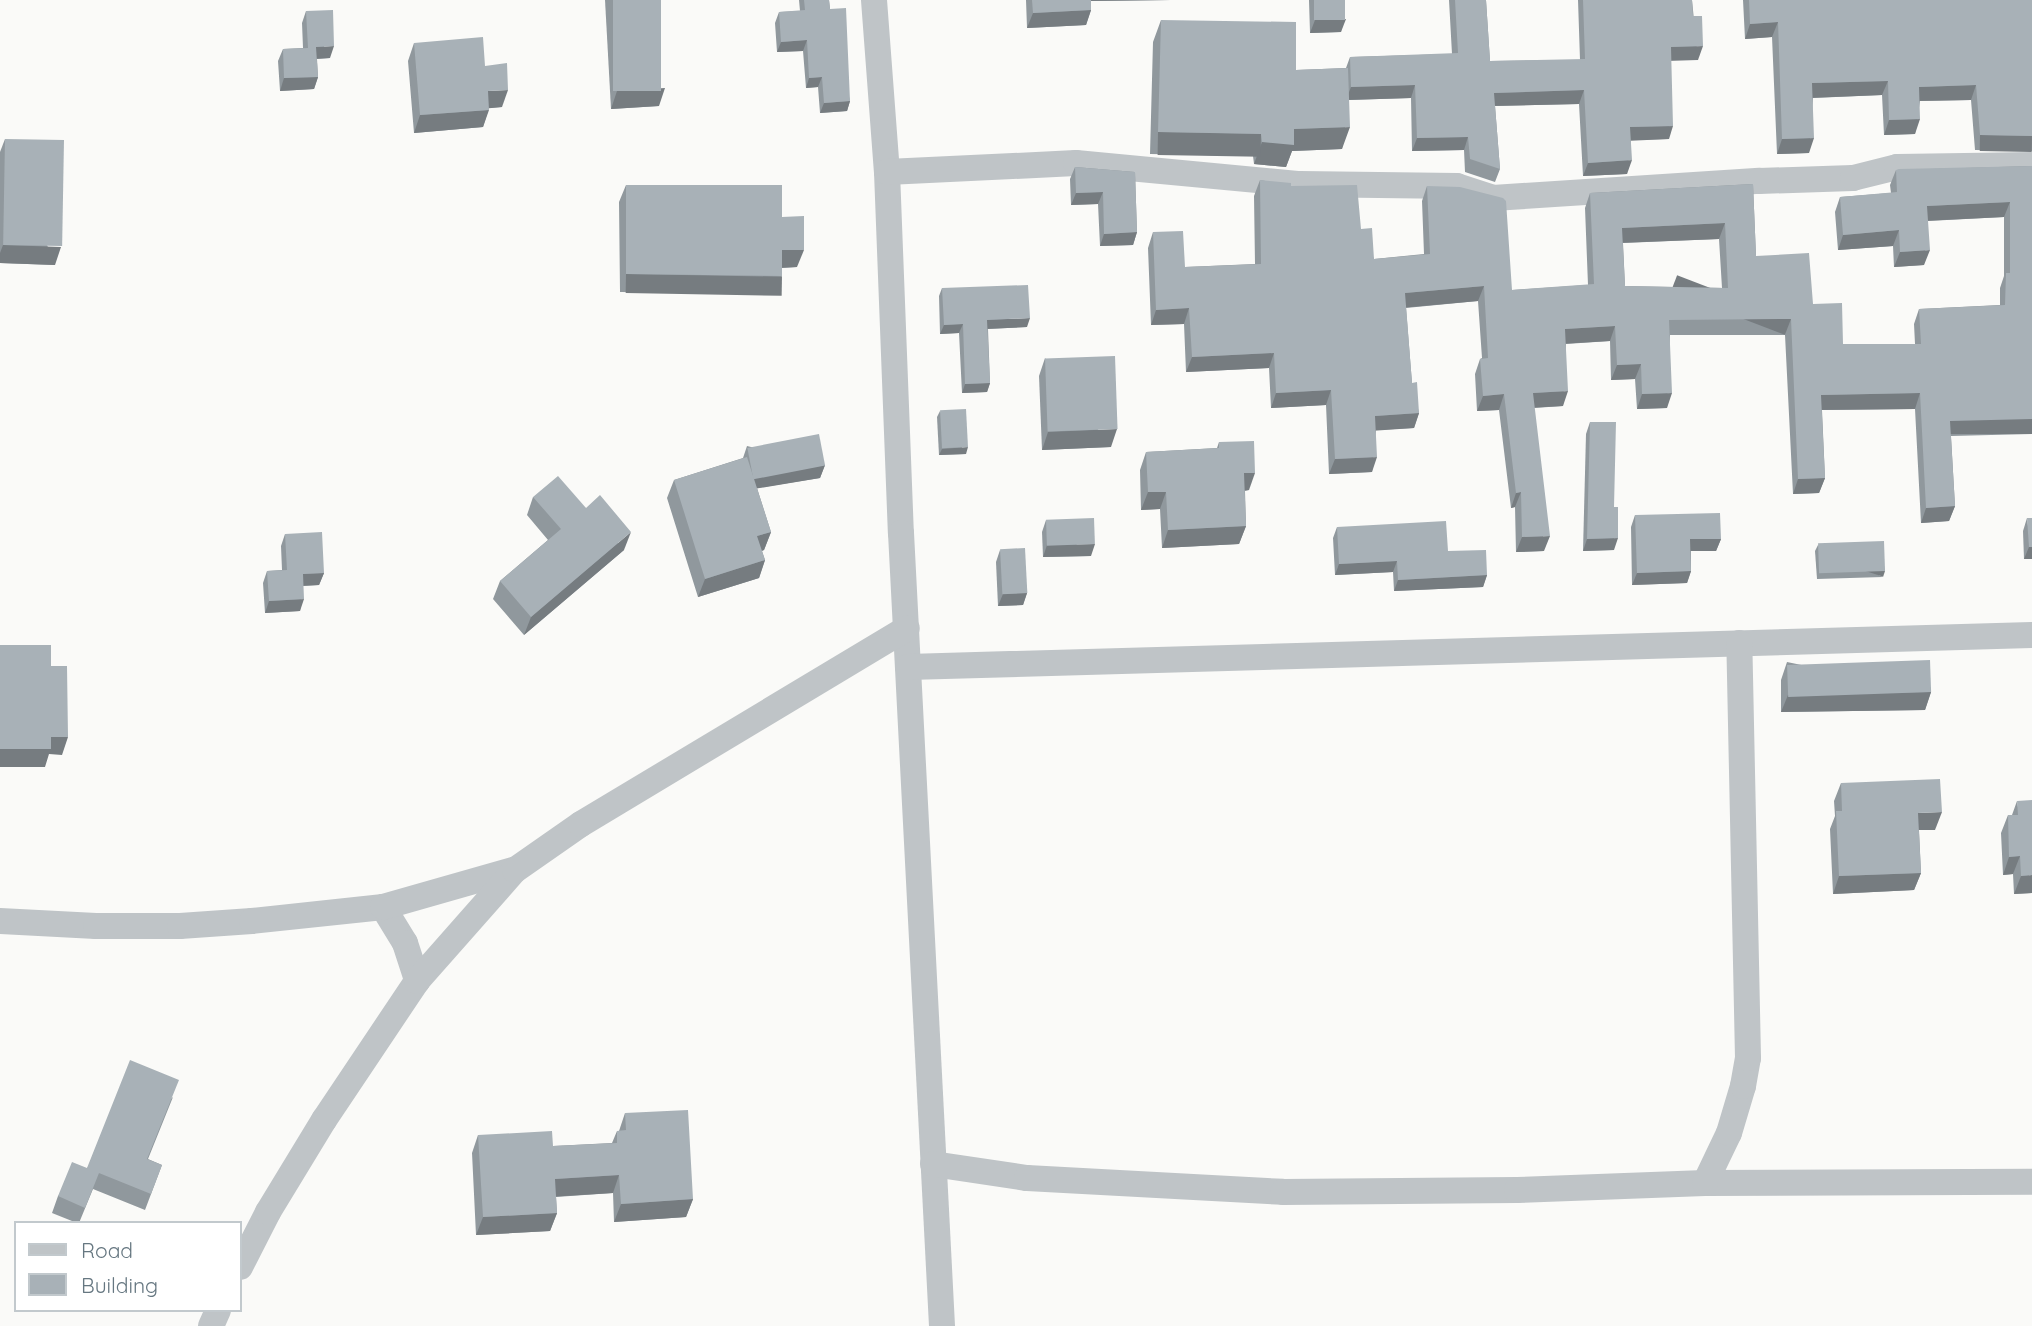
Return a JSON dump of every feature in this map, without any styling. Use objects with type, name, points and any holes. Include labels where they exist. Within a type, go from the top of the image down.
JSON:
[{"type":"street","points":[[874,0],[887,172],[906,628],[942,1326]]},
{"type":"street","points":[[887,172],[1076,163],[1300,184],[1457,186],[1493,198],[1759,181],[1853,178],[1897,167],[2032,165]]},
{"type":"street","points":[[242,1263],[268,1212],[324,1120],[417,981],[515,870],[581,824],[906,628]]},
{"type":"street","points":[[908,667],[2032,635]]},
{"type":"street","points":[[1705,1183],[1729,1132],[1743,1086],[1748,1058],[1739,643]]},
{"type":"street","points":[[0,921],[53,926],[180,926],[383,907],[515,870]]},
{"type":"street","points":[[383,907],[405,943],[417,981]]},
{"type":"street","points":[[933,1164],[1027,1178],[1283,1192],[1517,1190],[1705,1183],[2032,1182]]},
{"type":"building","points":[[613,0],[661,0],[661,91],[613,91]]},
{"type":"building","points":[[804,0],[829,0],[830,9],[846,8],[850,101],[824,103],[822,77],[809,78],[807,40],[781,42],[779,12],[805,10]]},
{"type":"building","points":[[1032,0],[1091,0],[1091,10],[1033,13]]},
{"type":"building","points":[[1314,0],[1345,0],[1345,20],[1314,20]]},
{"type":"building","points":[[1455,0],[1486,0],[1490,61],[1585,59],[1583,0],[1692,0],[1693,16],[1702,16],[1703,46],[1671,47],[1673,126],[1630,127],[1632,160],[1588,163],[1584,90],[1494,93],[1500,169],[1470,159],[1468,137],[1417,138],[1415,85],[1351,87],[1350,57],[1458,53]]},
{"type":"building","points":[[1749,0],[2032,0],[2032,136],[1980,135],[1976,85],[1919,87],[1920,119],[1889,120],[1888,81],[1812,83],[1814,138],[1782,139],[1778,22],[1750,24]]},
{"type":"building","points":[[333,10],[334,46],[316,47],[318,77],[284,78],[283,49],[308,48],[306,11]]},
{"type":"building","points":[[1161,20],[1296,22],[1296,70],[1348,68],[1350,127],[1294,129],[1294,145],[1262,142],[1261,134],[1158,132]]},
{"type":"building","points":[[483,37],[485,66],[507,63],[508,90],[488,91],[489,110],[420,115],[414,43]]},
{"type":"building","points":[[5,139],[64,140],[62,246],[3,245]]},
{"type":"building","points":[[2032,166],[2032,419],[1950,421],[1955,506],[1926,508],[1920,393],[1821,395],[1825,478],[1798,479],[1791,319],[1669,320],[1672,393],[1642,394],[1641,364],[1617,365],[1615,326],[1565,329],[1568,391],[1533,393],[1550,536],[1522,537],[1521,492],[1516,493],[1504,394],[1483,396],[1480,359],[1488,358],[1484,286],[1405,293],[1412,383],[1417,382],[1419,413],[1375,416],[1377,457],[1335,459],[1331,390],[1276,393],[1274,353],[1192,357],[1189,308],[1156,310],[1153,232],[1183,231],[1185,267],[1261,264],[1260,180],[1291,183],[1291,186],[1357,185],[1361,229],[1372,228],[1374,259],[1430,254],[1427,186],[1460,187],[1503,198],[1506,201],[1512,290],[1594,284],[1590,193],[1753,184],[1756,256],[1809,253],[1813,304],[1842,303],[1843,344],[1921,344],[1919,309],[2005,305],[2006,273],[2010,273],[2010,202],[1927,206],[1930,250],[1900,252],[1899,230],[1843,235],[1840,197],[1897,192],[1896,170]],"holes":[[[1725,223],[1728,288],[1625,286],[1622,228]]]},
{"type":"building","points":[[1075,167],[1135,172],[1137,232],[1104,234],[1103,192],[1076,193]]},
{"type":"building","points":[[626,185],[782,185],[782,217],[804,216],[804,250],[782,250],[782,276],[626,274]]},
{"type":"building","points":[[1028,285],[1030,318],[987,320],[990,383],[965,384],[963,324],[944,325],[942,288]]},
{"type":"building","points":[[1115,356],[1118,429],[1048,431],[1045,358]]},
{"type":"building","points":[[966,409],[968,447],[942,448],[940,410]]},
{"type":"building","points":[[1590,422],[1616,422],[1614,507],[1618,507],[1618,538],[1587,539]]},
{"type":"building","points":[[819,434],[825,465],[753,479],[747,448]]},
{"type":"building","points":[[1254,441],[1255,473],[1244,473],[1246,526],[1168,530],[1166,492],[1148,492],[1146,452],[1219,448],[1219,442]]},
{"type":"building","points":[[747,457],[771,532],[757,536],[765,560],[705,579],[674,480]]},
{"type":"building","points":[[558,476],[586,508],[600,495],[631,532],[531,617],[500,581],[561,529],[533,497]]},
{"type":"building","points":[[1720,513],[1721,539],[1690,539],[1691,571],[1637,573],[1635,515]]},
{"type":"building","points":[[1094,518],[1095,544],[1047,546],[1046,520]]},
{"type":"building","points":[[2027,518],[2032,518],[2032,547],[2029,547]]},
{"type":"building","points":[[1446,521],[1448,551],[1486,550],[1487,575],[1398,580],[1397,561],[1339,564],[1337,527]]},
{"type":"building","points":[[322,532],[324,573],[303,574],[304,599],[269,601],[267,571],[287,570],[285,534]]},
{"type":"building","points":[[1884,541],[1885,571],[1819,573],[1818,543]]},
{"type":"building","points":[[1025,548],[1027,593],[1002,594],[1000,549]]},
{"type":"building","points":[[0,645],[51,645],[51,666],[67,666],[68,737],[51,737],[51,749],[0,749]]},
{"type":"building","points":[[1930,660],[1931,692],[1788,697],[1787,665]]},
{"type":"building","points":[[1940,779],[1942,812],[1918,813],[1921,873],[1839,876],[1836,811],[1842,811],[1841,783]]},
{"type":"building","points":[[2032,800],[2032,875],[2021,876],[2020,856],[2009,857],[2008,815],[2018,815],[2017,801]]},
{"type":"building","points":[[130,1060],[179,1080],[147,1159],[162,1165],[151,1194],[99,1173],[85,1208],[58,1196],[72,1162],[87,1168]]},
{"type":"building","points":[[688,1110],[693,1199],[621,1204],[619,1175],[555,1179],[557,1213],[483,1217],[478,1135],[552,1131],[553,1146],[617,1143],[617,1131],[626,1130],[625,1113]]}]
